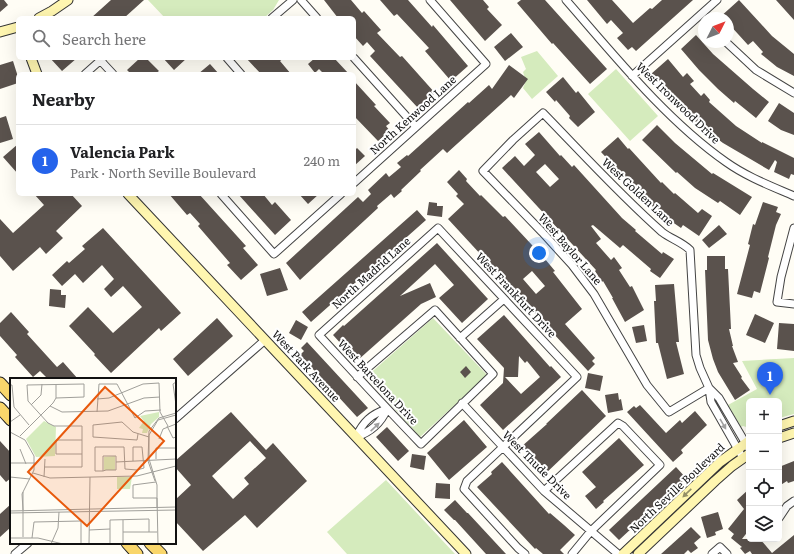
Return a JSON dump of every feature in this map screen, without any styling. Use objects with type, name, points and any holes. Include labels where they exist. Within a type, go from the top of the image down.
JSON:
[{"type":"main road","points":[[0,383],[10,394]]},
{"type":"main road","points":[[0,408],[10,419]]},
{"type":"main road","points":[[128,544],[137,554]]},
{"type":"main road","points":[[151,544],[161,554]]},
{"type":"street","points":[[43,16],[68,0]]},
{"type":"street","points":[[274,16],[292,0]]},
{"type":"street","points":[[301,0],[316,16]]},
{"type":"street","name":"North Kenwood Lane","points":[[356,181],[486,64],[430,0]]},
{"type":"street","name":"West Ironwood Drive","points":[[566,0],[632,76],[685,128],[709,149],[751,177],[794,196]]},
{"type":"street","points":[[706,12],[717,0]]},
{"type":"street","points":[[632,76],[698,19]]},
{"type":"street","points":[[0,32],[16,28]]},
{"type":"street","points":[[732,48],[756,70],[794,93]]},
{"type":"street","points":[[32,60],[35,72]]},
{"type":"street","points":[[87,72],[101,60]]},
{"type":"street","points":[[103,60],[111,72]]},
{"type":"street","points":[[229,60],[239,72]]},
{"type":"street","points":[[356,60],[416,127]]},
{"type":"street","name":"West Golden Lane","points":[[483,171],[542,113],[625,198],[664,233],[684,244],[690,250],[696,354],[709,388],[710,402],[737,449],[746,456]]},
{"type":"street","name":"West Baylor Lane","points":[[483,171],[542,232],[581,276],[594,294],[647,385],[669,412],[709,388]]},
{"type":"street","name":"West Park Avenue","points":[[130,196],[466,554]]},
{"type":"street","points":[[223,196],[274,254],[340,196]]},
{"type":"street","name":"West Frankfurt Drive","points":[[438,228],[577,377],[503,447]]},
{"type":"street","name":"North Madrid Lane","points":[[319,335],[438,228]]},
{"type":"street","points":[[794,228],[781,277],[777,302],[794,304]]},
{"type":"street","points":[[460,338],[504,299]]},
{"type":"street","points":[[357,377],[435,310],[493,374],[462,403]]},
{"type":"street","name":"West Barcelona Drive","points":[[319,335],[421,444],[462,403]]},
{"type":"street","points":[[176,418],[265,340]]},
{"type":"street","name":"West Golden Lane","points":[[709,388],[719,398],[746,442]]},
{"type":"street","name":"West Thude Drive","points":[[462,403],[544,491],[618,554]]},
{"type":"street","points":[[356,437],[362,426],[376,412],[387,408]]},
{"type":"street","points":[[782,425],[794,421]]},
{"type":"street","points":[[544,491],[618,423],[623,426],[660,465],[591,531],[572,554]]},
{"type":"street","points":[[782,437],[794,433]]},
{"type":"street","name":"North Seville Boulevard","points":[[623,554],[708,474],[737,449],[746,446]]},
{"type":"street","points":[[503,447],[467,481],[464,489],[518,548],[526,554]]},
{"type":"street","name":"North Seville Boulevard","points":[[638,554],[715,481],[746,456]]},
{"type":"street","points":[[782,514],[794,501]]},
{"type":"street","points":[[15,554],[27,544]]},
{"type":"street","points":[[712,554],[720,547],[727,554]]},
{"type":"green space","points":[[148,0],[279,0],[273,10],[266,16],[163,16]]},
{"type":"green space","points":[[537,51],[558,76],[532,99],[523,88],[526,81],[523,72],[526,69],[521,57]]},
{"type":"green space","points":[[616,69],[658,116],[630,141],[588,94]]},
{"type":"green space","points":[[433,318],[487,375],[420,437],[366,377]]},
{"type":"green space","points":[[794,358],[794,414],[782,417],[782,398],[746,398],[746,427],[741,427],[728,405],[757,389],[742,361]]},
{"type":"green space","points":[[386,480],[455,554],[347,554],[327,532]]},
{"type":"building","points":[[0,0],[4,0],[8,5],[0,12]]},
{"type":"building","points":[[111,0],[144,0],[126,16],[93,16]]},
{"type":"building","points":[[324,0],[351,0],[362,13],[364,11],[381,30],[377,33],[400,57],[402,56],[435,93],[418,108],[370,56],[375,51],[367,42],[363,46],[356,38],[356,16],[336,16]]},
{"type":"building","points":[[380,0],[408,0],[432,27],[433,25],[468,66],[451,81],[425,51],[429,48],[397,14],[394,16]]},
{"type":"building","points":[[450,0],[483,0],[489,7],[487,9],[502,25],[485,41]]},
{"type":"building","points":[[521,0],[545,0],[607,69],[590,84],[553,43],[552,44],[517,3]]},
{"type":"building","points":[[587,0],[612,0],[633,23],[662,0],[693,0],[636,51],[632,47],[628,50],[617,38],[623,33],[611,20],[607,24]]},
{"type":"building","points":[[739,0],[772,36],[794,54],[794,76],[777,67],[761,54],[763,52],[753,41],[748,45],[734,30],[734,12],[726,12]]},
{"type":"building","points":[[776,0],[794,0],[794,20]]},
{"type":"building","points":[[511,33],[523,47],[505,61],[494,47]]},
{"type":"building","points":[[696,35],[698,37],[698,48],[708,48],[769,102],[756,118],[735,101],[734,103],[718,89],[681,49]]},
{"type":"building","points":[[668,59],[683,77],[687,73],[694,81],[690,84],[701,96],[704,93],[710,100],[709,102],[736,126],[762,143],[794,158],[794,175],[791,174],[789,179],[774,172],[777,162],[775,160],[769,170],[723,143],[700,126],[651,74]]},
{"type":"building","points":[[52,60],[75,60],[62,71]]},
{"type":"building","points":[[138,60],[148,60],[159,71],[129,72],[127,70]]},
{"type":"building","points":[[165,60],[185,60],[174,70]]},
{"type":"building","points":[[248,60],[281,60],[280,61],[289,72],[259,72]]},
{"type":"building","points":[[313,60],[336,60],[347,72],[322,72],[319,69],[314,72],[308,64]]},
{"type":"building","points":[[13,61],[16,72],[16,84],[0,89],[0,65]]},
{"type":"building","points":[[210,64],[217,72],[200,72]]},
{"type":"building","points":[[509,65],[528,79],[514,98],[511,95],[447,153],[443,149],[420,170],[421,171],[401,190],[402,191],[394,198],[391,194],[377,206],[378,208],[300,280],[286,263],[358,197],[363,202],[371,194],[368,190],[386,173],[389,177],[401,167],[397,163],[407,155],[408,156],[468,102],[469,103],[489,85],[492,89]]},
{"type":"building","points":[[563,77],[576,93],[578,91],[595,112],[578,127],[569,118],[570,116],[556,100],[555,102],[546,92]]},
{"type":"building","points":[[356,83],[390,123],[386,126],[390,131],[378,141],[356,118]]},
{"type":"building","points":[[779,103],[794,113],[794,135],[781,130],[768,121]]},
{"type":"building","points":[[6,116],[13,139],[0,143],[0,118]]},
{"type":"building","points":[[657,125],[675,143],[712,174],[713,173],[752,197],[740,215],[720,201],[718,203],[695,188],[677,172],[676,173],[642,140]]},
{"type":"building","points":[[539,132],[560,156],[561,155],[572,167],[574,165],[622,218],[636,230],[635,231],[662,254],[663,252],[674,259],[660,278],[650,271],[651,269],[623,245],[620,248],[593,225],[591,226],[601,239],[596,243],[611,260],[614,257],[622,268],[619,270],[630,287],[632,286],[644,310],[625,322],[603,281],[602,282],[595,271],[596,270],[502,168],[515,156],[524,166],[535,155],[525,144]],"holes":[[[545,164],[559,179],[550,187],[536,172]]]},
{"type":"building","points":[[618,137],[661,183],[662,182],[674,194],[675,193],[698,213],[702,209],[712,216],[699,236],[683,225],[681,228],[668,219],[656,207],[654,208],[601,152]]},
{"type":"building","points":[[16,146],[16,172],[3,157]]},
{"type":"building","points":[[357,148],[365,156],[356,164]]},
{"type":"building","points":[[459,170],[467,179],[466,181],[480,196],[481,195],[503,217],[505,216],[555,271],[553,272],[582,309],[565,324],[595,358],[592,361],[595,364],[588,371],[448,219],[464,204],[456,196],[458,194],[447,182]],"holes":[[[532,271],[545,286],[536,294],[523,279]]]},
{"type":"building","points":[[36,196],[73,196],[82,206],[56,231],[63,238],[46,254],[40,247],[13,271],[0,256],[0,219],[13,233],[44,205]]},
{"type":"building","points":[[171,196],[201,196],[246,246],[243,248],[258,265],[241,280],[227,265],[230,263],[198,226],[200,224],[190,213],[187,215]]},
{"type":"building","points":[[240,196],[265,196],[272,205],[275,202],[291,220],[275,235]]},
{"type":"building","points":[[301,196],[317,196],[308,204]]},
{"type":"building","points":[[429,202],[437,203],[437,206],[443,206],[442,217],[427,215]]},
{"type":"building","points":[[763,202],[778,207],[776,212],[781,214],[776,225],[760,293],[754,291],[752,298],[737,294],[750,245],[748,244],[753,224],[755,225]]},
{"type":"building","points":[[417,210],[426,220],[311,322],[302,312]]},
{"type":"building","points":[[719,225],[727,234],[709,248],[702,240]]},
{"type":"building","points":[[103,228],[181,313],[161,331],[159,328],[111,373],[69,326],[88,307],[113,333],[142,307],[123,286],[111,297],[104,289],[114,279],[102,265],[83,283],[75,274],[62,286],[52,275],[67,261],[69,263],[85,249],[82,246]]},
{"type":"building","points":[[437,243],[488,299],[462,323],[439,298],[454,285],[435,264],[400,296],[430,283],[436,297],[421,304],[358,360],[333,335]]},
{"type":"building","points":[[707,256],[725,256],[725,269],[728,269],[731,329],[729,329],[732,346],[738,362],[733,363],[742,377],[741,378],[750,390],[735,400],[718,372],[708,340],[705,270],[707,270]]},
{"type":"building","points":[[280,268],[288,290],[267,296],[260,274]]},
{"type":"building","points":[[674,284],[679,342],[676,342],[684,374],[667,379],[658,343],[656,343],[654,301],[656,301],[655,285]]},
{"type":"building","points":[[50,289],[61,290],[61,295],[66,295],[65,308],[49,306]]},
{"type":"building","points":[[11,312],[29,332],[27,334],[57,367],[63,362],[77,378],[47,378],[40,371],[33,377],[15,357],[17,355],[0,336],[0,323]]},
{"type":"building","points":[[755,314],[774,323],[765,343],[746,335]]},
{"type":"building","points":[[504,315],[550,367],[551,366],[561,377],[503,430],[480,405],[503,383],[504,368],[477,339]],"holes":[[[519,356],[525,363],[527,361],[540,377],[521,394],[505,377],[518,377]]]},
{"type":"building","points":[[217,318],[233,336],[188,376],[173,359]]},
{"type":"building","points":[[296,320],[308,327],[301,340],[289,333]]},
{"type":"building","points":[[779,323],[794,324],[794,351],[777,349]]},
{"type":"building","points":[[644,325],[647,341],[636,343],[632,327]]},
{"type":"building","points":[[307,342],[368,408],[357,417],[300,355],[304,351],[301,348]]},
{"type":"building","points":[[466,366],[471,372],[465,378],[460,372]]},
{"type":"building","points":[[588,373],[603,376],[600,391],[585,388]]},
{"type":"building","points":[[582,390],[606,416],[544,475],[521,447]]},
{"type":"building","points":[[618,393],[623,410],[608,413],[605,395]]},
{"type":"building","points":[[640,405],[666,433],[680,420],[682,423],[695,411],[707,425],[681,450],[683,453],[673,462],[627,412],[634,406],[636,408]]},
{"type":"building","points":[[231,412],[266,450],[273,443],[307,481],[257,528],[245,515],[203,551],[176,522],[176,499],[191,485],[176,468],[176,460]],"holes":[[[250,441],[266,458],[244,478],[249,484],[233,499],[212,476]]]},
{"type":"building","points":[[464,420],[487,447],[449,480],[427,453]]},
{"type":"building","points":[[387,427],[409,451],[398,461],[376,437]]},
{"type":"building","points":[[619,438],[644,465],[596,509],[585,496],[596,487],[582,472]]},
{"type":"building","points":[[0,441],[10,452],[10,479],[6,482],[0,475]]},
{"type":"building","points":[[412,454],[426,456],[424,470],[410,467]]},
{"type":"building","points":[[794,461],[794,481],[788,483],[787,481],[782,484],[782,466]]},
{"type":"building","points":[[502,462],[549,514],[550,513],[575,535],[560,550],[564,554],[543,554],[536,548],[535,549],[477,487],[492,474],[491,472]]},
{"type":"building","points":[[676,467],[686,478],[619,540],[609,530]]},
{"type":"building","points":[[436,483],[450,484],[450,499],[435,498]]},
{"type":"building","points":[[746,492],[746,534],[742,539],[746,539],[746,542],[763,542],[772,553],[794,535],[794,554],[752,554],[750,551],[745,554],[740,548],[742,547],[731,538],[734,534],[728,529],[744,509],[737,500]]},
{"type":"building","points":[[455,500],[506,554],[486,554],[444,510]]},
{"type":"building","points":[[10,505],[10,528],[0,537],[0,514]]},
{"type":"building","points":[[718,512],[723,529],[715,532],[716,535],[707,538],[701,517]]},
{"type":"building","points":[[691,527],[701,537],[694,543],[698,548],[691,553],[688,550],[684,554],[661,554]]},
{"type":"place","name":"Valencia Park","points":[[770,395]]}]
